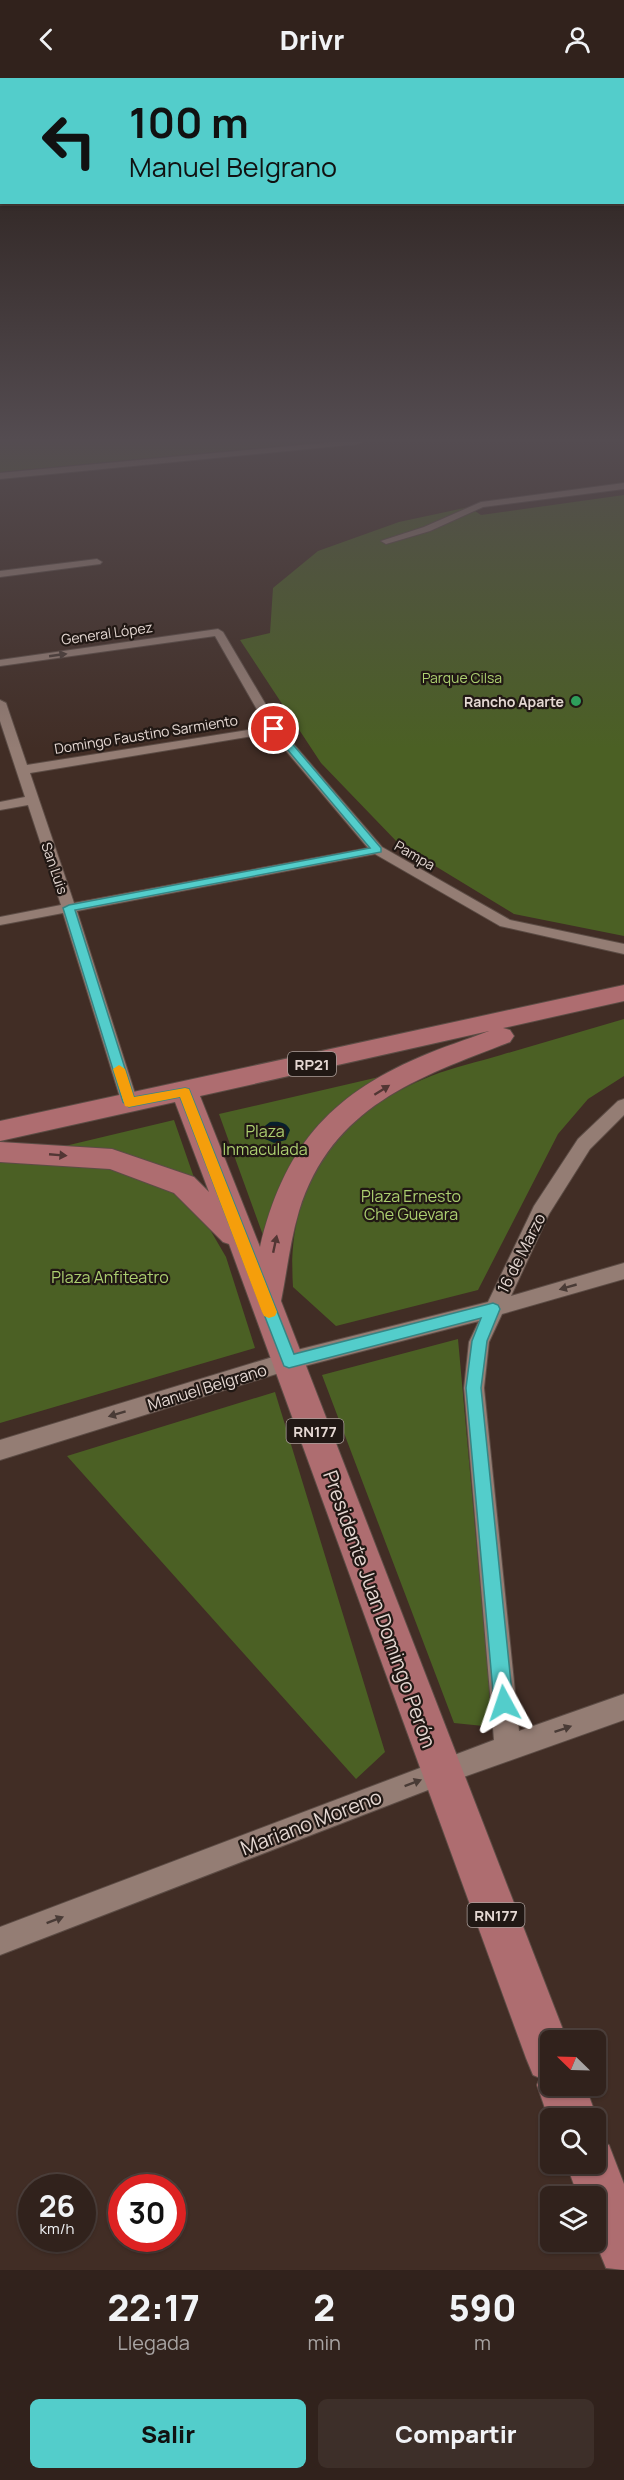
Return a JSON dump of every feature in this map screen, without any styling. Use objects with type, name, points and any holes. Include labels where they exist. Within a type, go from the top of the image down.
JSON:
[{"type":"main road","name":"RP21","points":[[0,1131],[185,1092],[624,993]]},
{"type":"main road","points":[[266,1302],[279,1228],[297,1174],[327,1130],[373,1095],[409,1072],[581,1004]]},
{"type":"main road","name":"Presidente Juan Domingo Perón","points":[[185,1092],[289,1361],[540,2032]]},
{"type":"main road","points":[[0,1152],[112,1160],[184,1185],[241,1240]]},
{"type":"main road","points":[[595,2174],[624,2250]]},
{"type":"street","points":[[0,574],[97,562]]},
{"type":"street","name":"General López","points":[[0,663],[218,632]]},
{"type":"street","name":"Pampa","points":[[218,632],[274,729],[377,850],[505,923],[624,949]]},
{"type":"street","name":"San Luis","points":[[0,704],[3,722],[22,770],[69,908],[129,1102]]},
{"type":"street","name":"Domingo Faustino Sarmiento","points":[[22,770],[274,729]]},
{"type":"street","points":[[0,806],[32,800]]},
{"type":"street","points":[[0,921],[377,850]]},
{"type":"street","name":"16 de Marzo","points":[[508,1748],[474,1388],[479,1341],[542,1212],[584,1143],[624,1105]]},
{"type":"street","name":"Manuel Belgrano","points":[[0,1450],[289,1361],[493,1309],[624,1271]]},
{"type":"street","name":"Mariano Moreno","points":[[0,1941],[441,1772],[624,1707]]},
{"type":"green space","name":"Parque Cilsa","points":[[337,544],[624,544],[624,936],[514,914],[399,844],[321,763],[240,640],[270,633],[273,588],[318,551]]},
{"type":"green space","name":"Plaza Ernesto Che Guevara","points":[[624,1019],[624,1076],[588,1099],[558,1134],[478,1290],[336,1326],[293,1287],[293,1250],[298,1216],[309,1185],[324,1157],[344,1132],[368,1111],[398,1092],[431,1076]]},
{"type":"green space","name":"Plaza Inmaculada","points":[[392,1074],[354,1096],[264,1238],[219,1114]]},
{"type":"green space","points":[[174,1120],[199,1192],[65,1146]]},
{"type":"green space","name":"Plaza Anfiteatro","points":[[0,1153],[39,1153],[184,1185],[226,1257],[255,1348],[0,1423]]},
{"type":"green space","points":[[458,1339],[493,1727],[454,1723],[322,1375]]},
{"type":"green space","points":[[275,1392],[385,1752],[356,1779],[67,1456]]},
{"type":"water","points":[[270,1122],[282,1123],[288,1127],[290,1130],[286,1140],[274,1143],[263,1138],[261,1129]]},
{"type":"slow traffic","points":[[119,1069],[129,1102],[185,1092],[269,1312]]},
{"type":"place","name":"Rancho Aparte","points":[[576,701]]},
{"type":"route","points":[[274,729],[377,850],[69,908],[129,1102],[185,1092],[289,1361],[493,1309],[479,1341],[474,1388],[504,1703]]}]
